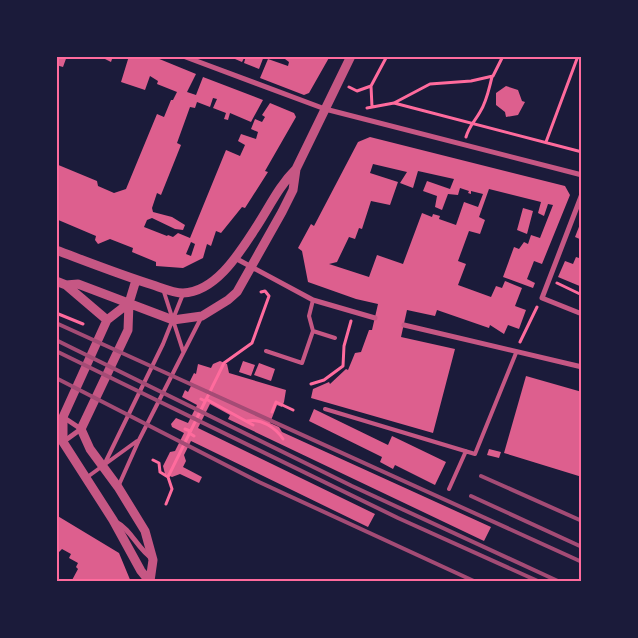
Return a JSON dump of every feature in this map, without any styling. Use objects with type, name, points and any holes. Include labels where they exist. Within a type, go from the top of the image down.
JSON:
[{"type":"street","points":[[183,56],[325,109],[582,175]]},
{"type":"street","points":[[66,285],[78,284],[173,320],[202,316],[217,309],[237,292],[251,267],[292,190],[296,169],[352,56]]},
{"type":"street","points":[[56,250],[136,280],[183,293],[207,284],[222,273],[255,229],[282,183],[296,169]]},
{"type":"street","points":[[582,194],[542,298],[582,314]]},
{"type":"street","points":[[234,258],[313,300],[375,318]]},
{"type":"street","points":[[60,441],[81,429],[128,330],[129,303],[136,280]]},
{"type":"street","points":[[56,281],[66,285],[107,320]]},
{"type":"street","points":[[129,303],[107,320],[60,417],[60,441],[113,520],[141,571],[150,581]]},
{"type":"street","points":[[404,325],[516,353],[546,357],[582,367]]},
{"type":"street","points":[[60,417],[81,429],[90,449],[138,516],[153,560],[150,581]]},
{"type":"street","points":[[113,520],[124,526],[142,552],[153,560]]},
{"type":"lane","points":[[163,288],[183,351]]},
{"type":"lane","points":[[103,467],[164,344],[183,293]]},
{"type":"lane","points":[[266,350],[302,363],[313,331],[309,316],[313,300]]},
{"type":"lane","points":[[118,487],[139,440],[202,316]]},
{"type":"lane","points":[[313,331],[335,338]]},
{"type":"lane","points":[[325,409],[475,454],[516,353]]},
{"type":"lane","points":[[86,479],[139,440]]},
{"type":"lane","points":[[449,489],[466,451]]},
{"type":"path","points":[[372,107],[371,86],[386,56]]},
{"type":"path","points":[[468,133],[472,123],[481,111],[493,76],[503,56]]},
{"type":"path","points":[[546,142],[577,57]]},
{"type":"path","points":[[385,105],[394,103],[430,84],[471,82],[493,76]]},
{"type":"path","points":[[348,87],[357,91],[371,86]]},
{"type":"path","points":[[394,103],[582,152]]},
{"type":"path","points":[[549,280],[582,295]]},
{"type":"path","points":[[168,477],[224,363],[252,343],[268,296],[265,290],[261,292]]},
{"type":"path","points":[[56,313],[83,324]]},
{"type":"path","points":[[523,336],[530,319]]},
{"type":"path","points":[[311,384],[324,380],[343,366],[344,346],[350,327]]},
{"type":"path","points":[[200,399],[253,424]]},
{"type":"path","points":[[272,412],[276,402],[292,410]]},
{"type":"path","points":[[247,421],[255,420],[277,430],[283,439]]},
{"type":"path","points":[[185,429],[194,436]]},
{"type":"path","points":[[153,460],[159,463],[160,472],[168,477],[172,489],[166,504]]},
{"type":"building","points":[[56,56],[67,56],[63,67],[56,65]]},
{"type":"building","points":[[99,56],[113,56],[111,62]]},
{"type":"building","points":[[129,56],[152,56],[196,74],[187,92],[196,95],[203,77],[263,100],[251,122],[230,113],[228,120],[224,119],[226,113],[213,108],[217,99],[213,98],[210,107],[197,102],[195,108],[190,107],[177,143],[181,145],[161,195],[157,193],[152,208],[153,212],[172,217],[185,225],[183,230],[175,229],[152,218],[147,220],[144,227],[167,236],[173,237],[178,233],[190,238],[226,150],[240,156],[245,145],[238,141],[241,134],[256,139],[258,132],[251,129],[255,119],[262,122],[265,117],[262,115],[270,103],[294,113],[296,117],[265,171],[268,172],[245,208],[242,207],[221,233],[216,231],[211,246],[207,244],[203,258],[183,268],[156,266],[156,262],[132,252],[133,248],[110,239],[98,244],[95,240],[96,236],[56,219],[56,164],[97,181],[98,186],[114,193],[126,189],[157,114],[164,117],[171,100],[173,100],[177,92],[157,84],[158,81],[150,76],[145,90],[121,82]],"holes":[[[191,242],[195,244],[191,256],[186,254]]]},
{"type":"building","points":[[228,56],[245,56],[242,62]]},
{"type":"building","points":[[246,56],[264,56],[259,69],[244,63]]},
{"type":"building","points":[[281,56],[301,58],[302,56],[330,56],[309,93],[304,95],[260,78],[268,59],[288,66],[289,62]]},
{"type":"building","points":[[506,86],[518,90],[522,101],[525,102],[518,115],[506,117],[505,112],[496,105],[496,93]]},
{"type":"building","points":[[370,137],[565,186],[570,195],[542,264],[534,261],[527,279],[535,283],[533,288],[503,277],[514,247],[519,249],[524,242],[528,244],[531,235],[540,238],[553,205],[548,204],[544,216],[538,213],[541,202],[489,189],[479,217],[485,220],[480,234],[469,231],[458,261],[466,264],[458,285],[491,297],[496,286],[502,288],[505,281],[522,288],[515,306],[526,310],[519,329],[508,325],[504,334],[490,325],[489,328],[437,310],[435,316],[407,310],[401,337],[455,349],[433,433],[311,398],[313,389],[329,382],[330,384],[346,369],[348,370],[355,353],[361,352],[369,330],[372,330],[378,304],[356,299],[308,282],[302,251],[298,248],[311,224],[314,226],[358,142]],"holes":[[[373,164],[407,172],[400,183],[413,188],[418,171],[454,179],[450,189],[427,181],[423,191],[437,196],[435,207],[442,210],[448,194],[458,195],[460,188],[469,191],[468,193],[471,194],[471,191],[483,194],[478,207],[464,202],[456,225],[439,219],[440,216],[433,214],[432,217],[422,213],[403,264],[377,255],[369,277],[329,264],[337,262],[349,237],[355,239],[359,228],[362,229],[371,201],[390,205],[398,182],[370,173]]]},
{"type":"building","points":[[523,208],[533,211],[527,234],[517,230]]},
{"type":"building","points":[[582,219],[582,240],[575,237]]},
{"type":"building","points":[[576,257],[582,259],[582,287],[558,277],[565,261],[573,264]]},
{"type":"building","points":[[220,361],[227,364],[229,373],[286,390],[282,407],[277,405],[270,423],[279,427],[282,432],[491,527],[484,541],[228,419],[230,415],[210,404],[198,428],[375,514],[368,527],[191,441],[184,455],[186,461],[183,467],[202,477],[199,483],[180,474],[172,477],[165,474],[163,466],[170,452],[175,451],[184,433],[172,427],[171,424],[176,418],[188,423],[197,405],[182,397],[185,390],[188,392],[192,384],[189,383],[194,373],[196,374],[198,364],[211,368],[213,364]]},
{"type":"building","points":[[243,361],[255,365],[251,376],[239,372]]},
{"type":"building","points":[[259,363],[275,369],[271,381],[254,375]]},
{"type":"building","points":[[526,376],[582,392],[582,477],[504,453]]},
{"type":"building","points":[[314,409],[388,445],[392,436],[446,462],[435,485],[395,465],[393,469],[380,462],[382,457],[309,421]]},
{"type":"building","points":[[489,449],[501,452],[499,458],[487,455]]},
{"type":"building","points":[[56,515],[119,553],[131,582],[71,582],[78,569],[76,567],[78,563],[69,558],[71,554],[62,549],[56,555]]},
{"type":"railway","points":[[56,323],[582,562]]},
{"type":"railway","points":[[56,340],[352,486],[560,582]]},
{"type":"railway","points":[[56,351],[398,518],[540,582]]},
{"type":"railway","points":[[56,378],[259,482],[476,582]]},
{"type":"railway","points":[[481,476],[582,521]]},
{"type":"railway","points":[[471,496],[582,547]]}]
